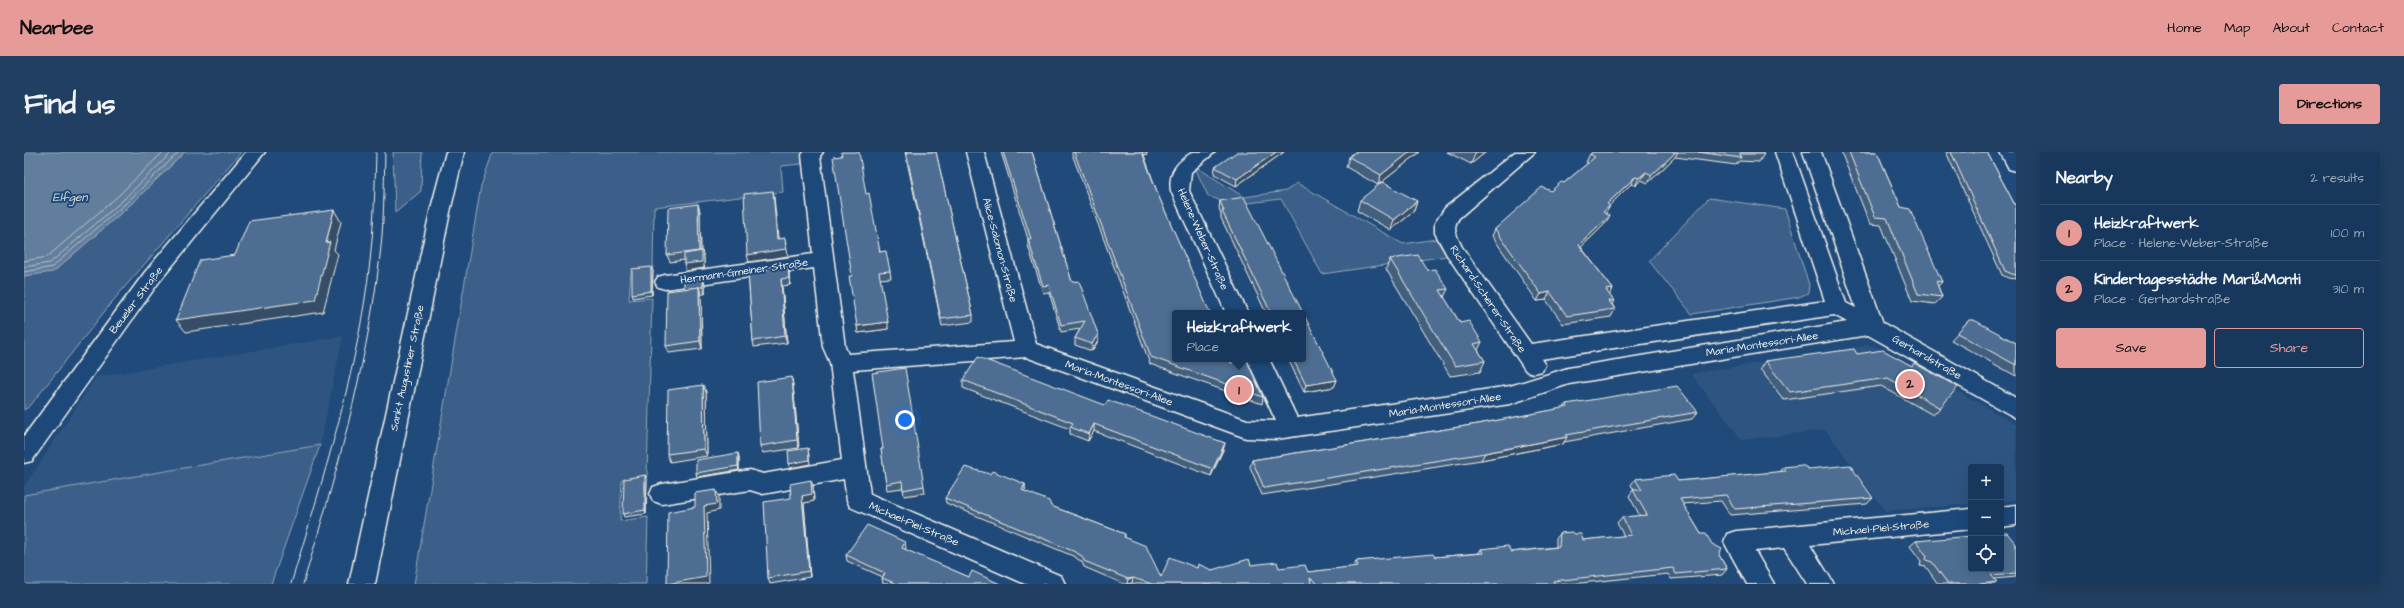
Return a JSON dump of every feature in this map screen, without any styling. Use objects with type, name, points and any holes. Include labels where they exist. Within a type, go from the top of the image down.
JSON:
[{"type":"street","name":"Beueler Straße","points":[[24,454],[152,277],[256,152]]},
{"type":"street","name":"Sankt Augustiner Straße","points":[[362,584],[440,212],[455,152]]},
{"type":"street","name":"Hermann-Gmeiner-Straße","points":[[814,152],[811,155],[822,260],[834,347],[841,363]]},
{"type":"street","name":"Alice-Salomon-Straße","points":[[975,152],[1027,348]]},
{"type":"street","name":"Helene-Weber-Straße","points":[[1206,152],[1181,170],[1177,180],[1180,191],[1236,310]]},
{"type":"street","name":"Richard-Scherer-Straße","points":[[1526,152],[1452,214],[1445,223],[1445,233],[1454,250],[1546,382]]},
{"type":"street","points":[[1526,353],[1836,307],[1784,152]]},
{"type":"street","points":[[1812,152],[1874,326]]},
{"type":"street","points":[[2009,152],[2016,165]]},
{"type":"street","name":"Hermann-Gmeiner-Straße","points":[[665,282],[822,260]]},
{"type":"street","name":"Gerhardstraße","points":[[1836,307],[1874,326],[2016,409]]},
{"type":"street","name":"Maria-Montessori-Allee","points":[[841,363],[1027,348],[1246,430],[1291,429],[1510,395],[1546,382],[1666,360],[1874,326]]},
{"type":"street","points":[[1259,362],[1291,429]]},
{"type":"street","name":"Michael-Piel-Straße","points":[[841,363],[859,500],[1052,584]]},
{"type":"street","points":[[662,494],[750,480],[763,484],[854,468]]},
{"type":"street","points":[[2004,517],[2016,515]]},
{"type":"street","name":"Michael-Piel-Straße","points":[[1761,584],[1736,542],[1968,520]]},
{"type":"street","points":[[1791,537],[1821,584]]},
{"type":"shaded area","points":[[185,152],[241,152],[112,302],[30,406],[24,410],[24,276],[54,271],[128,207]]},
{"type":"shaded area","points":[[393,152],[422,152],[421,191],[395,213]]},
{"type":"shaded area","points":[[493,152],[805,152],[801,164],[781,166],[783,192],[654,207],[653,268],[631,271],[629,300],[652,298],[647,476],[622,480],[620,521],[648,517],[646,584],[414,584],[481,186]]},
{"type":"shaded area","points":[[1198,168],[1244,197],[1286,191],[1297,183],[1403,244],[1436,239],[1447,256],[1322,274],[1281,199],[1223,206],[1219,200],[1208,196],[1196,170]]},
{"type":"shaded area","points":[[1709,198],[1785,209],[1809,285],[1808,293],[1799,297],[1692,314],[1649,261]]},
{"type":"shaded area","points":[[343,336],[320,445],[24,495],[24,487],[96,377]]},
{"type":"shaded area","points":[[1868,345],[1884,350],[2016,424],[2016,500],[2004,502],[2004,464],[1968,464],[1968,504],[1885,511],[1826,430],[1742,440],[1691,374]]},
{"type":"shaded area","points":[[320,445],[271,584],[24,584],[24,495]]},
{"type":"water","name":"Elfgen","points":[[24,152],[185,152],[128,207],[53,272],[24,276]]},
{"type":"building","points":[[841,152],[859,152],[866,194],[869,193],[880,252],[886,251],[890,271],[879,272],[888,322],[857,326],[849,276],[852,276],[833,157],[842,156]]},
{"type":"building","points":[[906,152],[936,152],[973,315],[941,319]]},
{"type":"building","points":[[1003,152],[1032,152],[1072,282],[1079,281],[1098,334],[1092,344],[1075,338],[1085,321],[1061,325],[1049,285],[1043,286],[1028,239],[1031,239]]},
{"type":"building","points":[[1074,152],[1142,152],[1159,197],[1209,310],[1172,310],[1172,362],[1247,362],[1263,397],[1151,357]]},
{"type":"building","points":[[1237,152],[1276,152],[1237,179],[1215,167]]},
{"type":"building","points":[[1355,152],[1410,152],[1381,175],[1349,157]]},
{"type":"building","points":[[1593,152],[1676,152],[1652,175],[1646,172],[1639,178],[1635,177],[1607,204],[1610,206],[1603,212],[1610,216],[1579,245],[1613,289],[1606,290],[1614,301],[1609,301],[1615,309],[1567,316],[1550,292],[1541,294],[1495,229],[1542,187],[1551,191],[1561,182],[1564,183],[1595,157],[1590,154]]},
{"type":"building","points":[[1698,152],[1763,152],[1764,154],[1740,154],[1741,158]]},
{"type":"building","points":[[1849,152],[1877,152],[1901,207],[1910,209],[1942,282],[1936,281],[1942,297],[1918,294],[1887,218],[1875,217]]},
{"type":"building","points":[[1951,152],[1987,152],[2016,207],[2016,275],[2005,271]]},
{"type":"building","points":[[1382,182],[1417,201],[1394,220],[1360,200]]},
{"type":"building","points":[[773,191],[777,239],[785,238],[786,249],[747,255],[744,194]]},
{"type":"building","points":[[1244,197],[1301,310],[1270,310],[1222,211],[1224,211],[1220,201]]},
{"type":"building","points":[[698,204],[699,251],[667,255],[668,208]]},
{"type":"building","points":[[334,210],[326,243],[330,242],[315,300],[176,320],[200,260],[235,255],[249,221]]},
{"type":"building","points":[[702,251],[702,262],[684,264],[684,254]]},
{"type":"building","points":[[1418,255],[1427,270],[1435,269],[1448,289],[1440,290],[1460,323],[1469,321],[1482,342],[1474,344],[1485,361],[1455,366],[1390,259]]},
{"type":"building","points":[[788,266],[789,278],[781,279],[785,336],[753,341],[748,272]]},
{"type":"building","points":[[651,267],[651,291],[632,294],[632,269]]},
{"type":"building","points":[[703,278],[703,287],[684,289],[684,281]]},
{"type":"building","points":[[699,287],[700,341],[666,346],[667,291]]},
{"type":"building","points":[[1306,319],[1337,380],[1306,385],[1294,362],[1306,362]]},
{"type":"building","points":[[1969,320],[1974,320],[2016,343],[2016,365],[1957,333]]},
{"type":"building","points":[[1854,349],[1857,354],[1883,350],[1912,366],[1914,363],[1958,387],[1940,408],[1888,378],[1790,392],[1765,361]]},
{"type":"building","points":[[978,357],[1105,405],[1108,400],[1225,443],[1213,469],[1094,424],[1089,434],[1070,427],[1073,423],[963,380]]},
{"type":"building","points":[[905,368],[924,486],[903,490],[902,481],[886,484],[881,449],[883,449],[872,373]]},
{"type":"building","points":[[792,377],[797,440],[760,446],[757,382]]},
{"type":"building","points":[[703,385],[704,449],[667,454],[668,390]]},
{"type":"building","points":[[1677,386],[1698,412],[1566,435],[1567,437],[1485,453],[1264,488],[1252,460],[1478,424],[1568,407],[1566,404]]},
{"type":"building","points":[[808,448],[809,460],[789,464],[788,451]]},
{"type":"building","points":[[738,453],[738,466],[696,473],[696,460]]},
{"type":"building","points":[[1802,465],[1809,469],[1850,465],[1873,498],[1735,509],[1726,495],[1680,499],[1701,534],[1706,534],[1712,544],[1722,549],[1719,555],[1727,569],[1676,574],[1673,568],[1553,581],[1555,584],[1318,584],[1310,578],[1311,584],[1152,584],[1133,578],[1128,579],[1084,561],[1082,556],[1073,551],[945,498],[965,467],[990,474],[992,471],[1025,484],[1022,490],[1049,501],[1051,506],[1125,534],[1124,537],[1146,546],[1161,577],[1170,557],[1197,568],[1198,564],[1212,570],[1249,559],[1251,565],[1277,562],[1279,568],[1305,565],[1308,572],[1358,566],[1356,561],[1433,554],[1435,557],[1483,553],[1481,549],[1508,546],[1511,552],[1559,547],[1560,533],[1572,532],[1575,534],[1581,534],[1583,540],[1631,535],[1622,517],[1647,515],[1633,490],[1642,490],[1635,479],[1674,475],[1678,481],[1786,471],[1784,467]]},
{"type":"building","points":[[645,475],[645,510],[623,514],[624,479]]},
{"type":"building","points":[[811,480],[812,494],[802,496],[809,571],[768,578],[764,502],[791,498],[790,484]]},
{"type":"building","points":[[716,490],[717,504],[704,506],[706,577],[667,584],[668,512],[695,507],[695,493]]},
{"type":"building","points":[[867,525],[905,542],[902,548],[969,577],[972,571],[1000,584],[897,584],[882,578],[885,573],[846,555]]},
{"type":"building","points":[[2004,533],[2007,533],[2016,544],[2016,573],[1991,575],[1997,582],[1980,584],[1948,584],[1932,562],[1926,560],[1927,556],[1916,541],[1968,536],[1968,572],[2004,572]]},
{"type":"tram line","points":[[291,584],[338,424],[357,343],[370,261],[376,152]]},
{"type":"tram line","points":[[303,584],[348,426],[366,345],[381,250],[384,208],[385,152]]},
{"type":"place","name":"Kindertagesstädte Mari&Monti","points":[[1910,384]]},
{"type":"place","name":"Heizkraftwerk","points":[[1239,390]]}]
